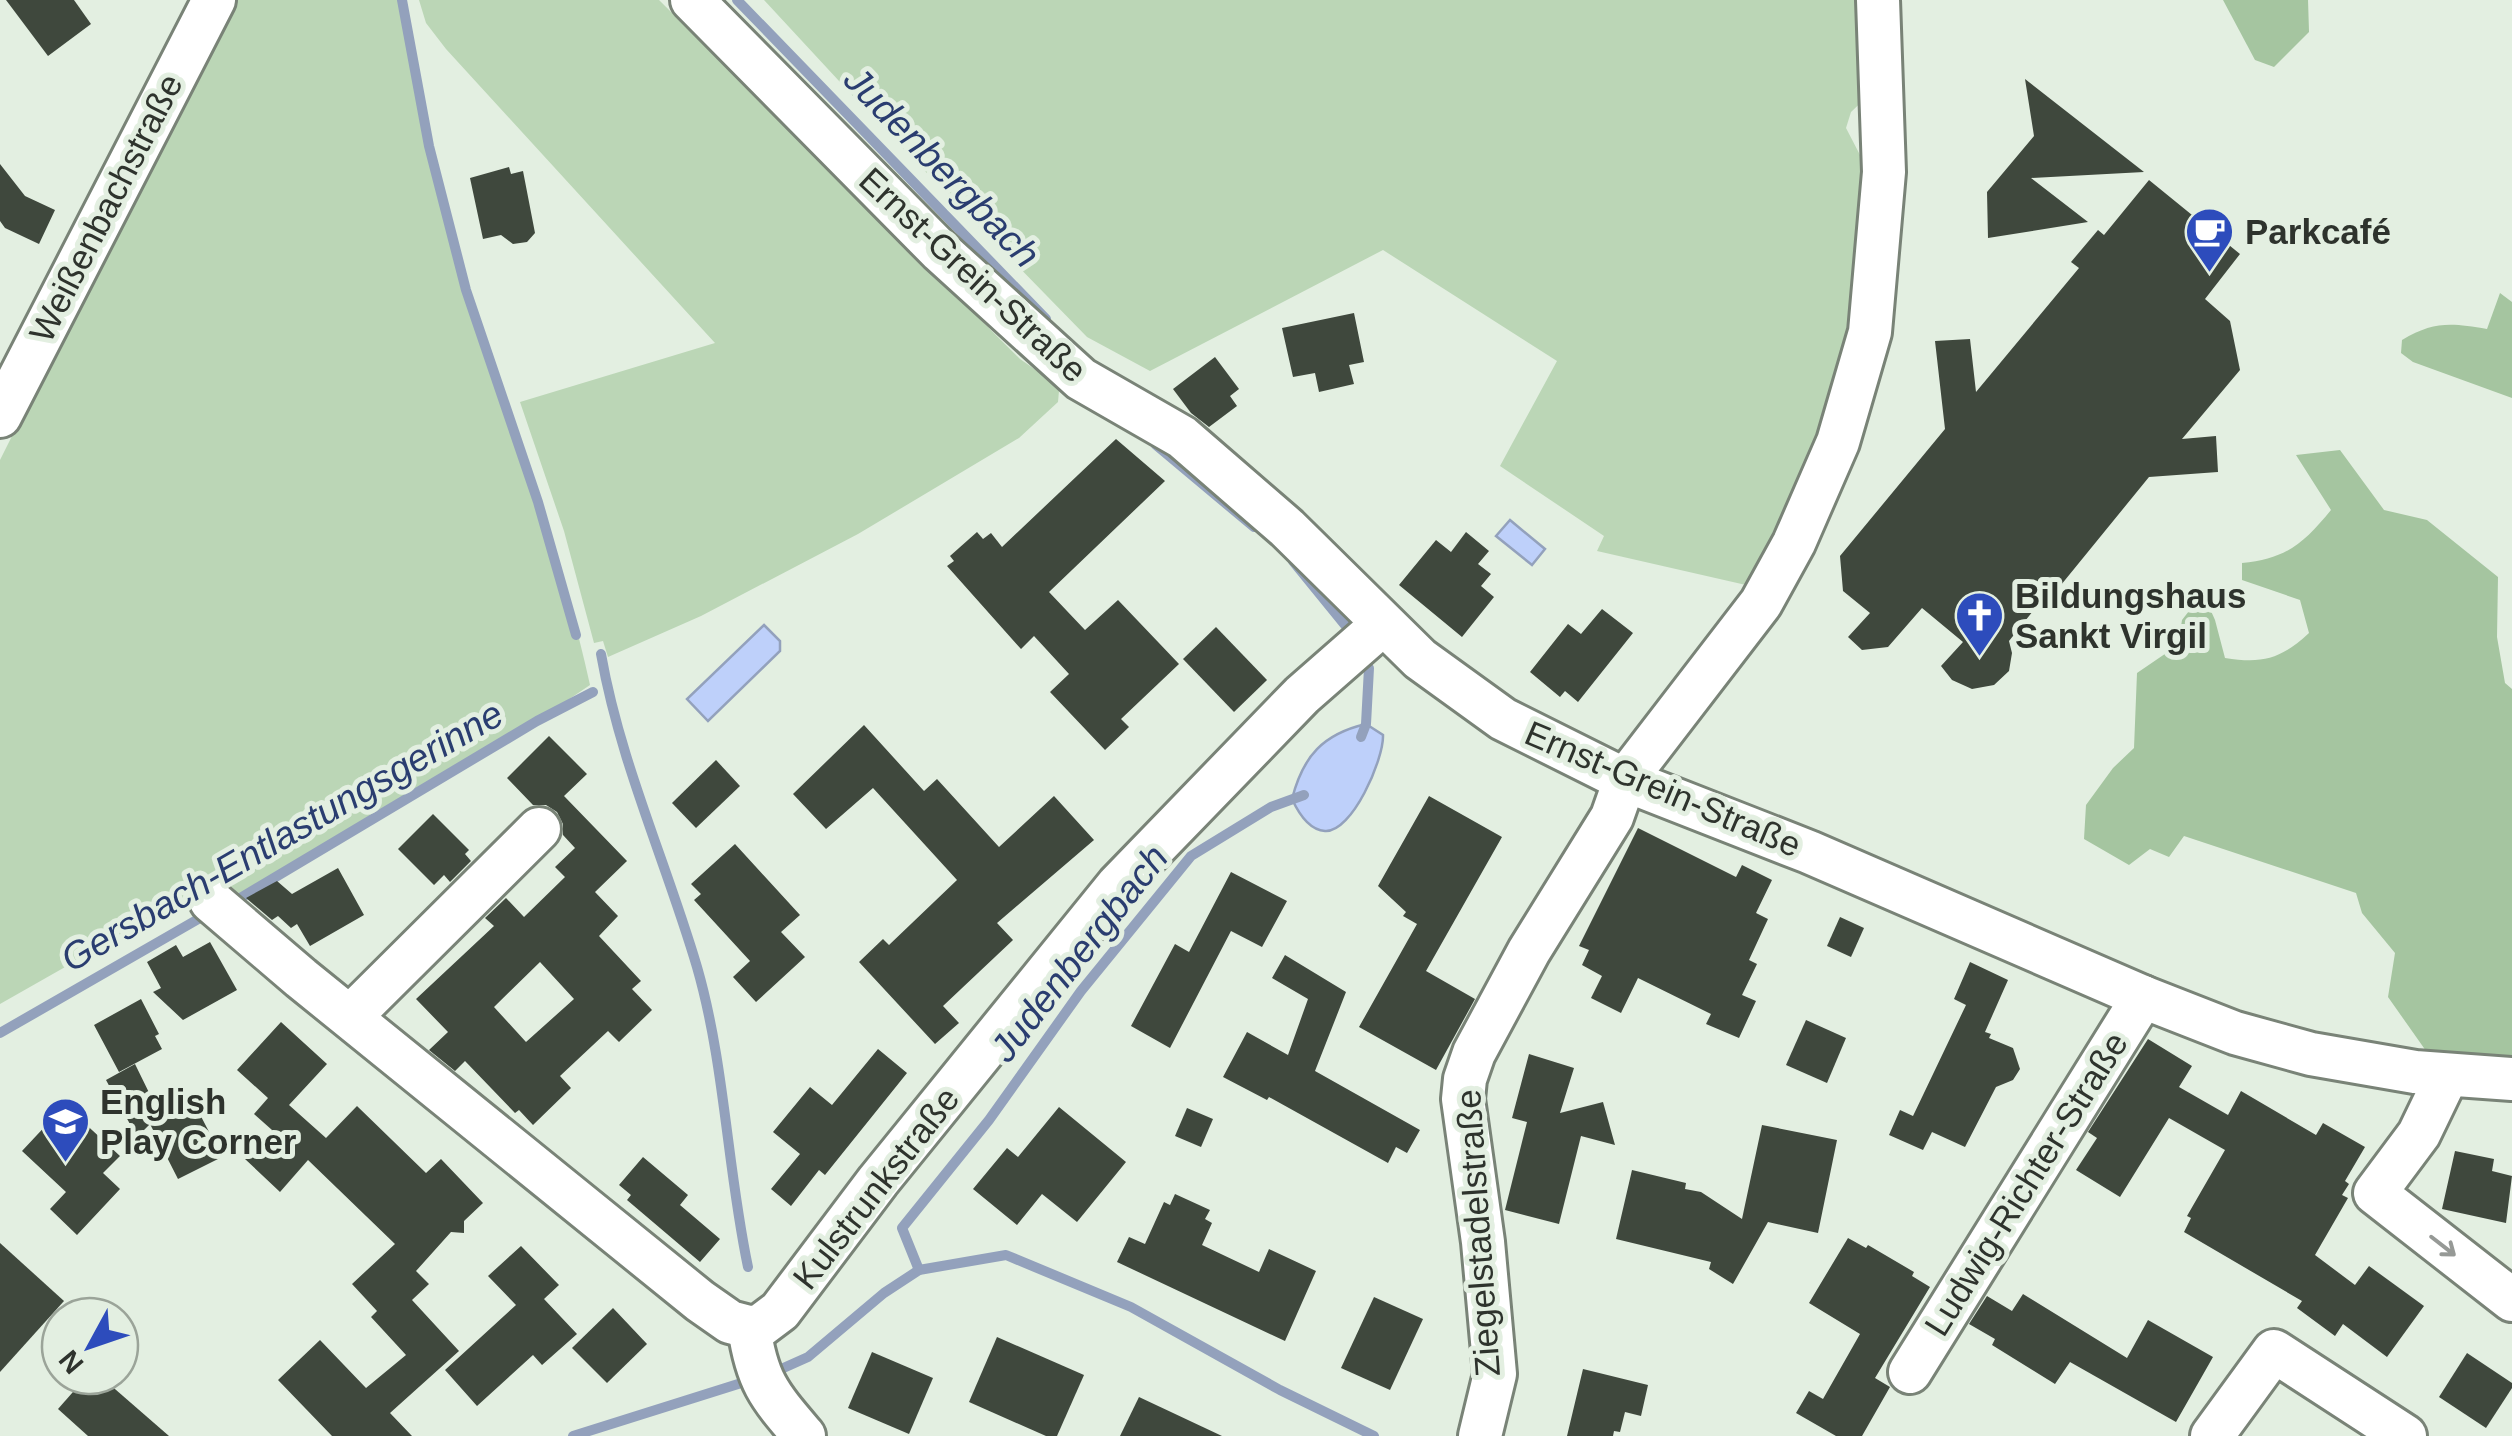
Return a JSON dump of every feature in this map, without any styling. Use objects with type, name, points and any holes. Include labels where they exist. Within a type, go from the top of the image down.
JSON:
[{"type":"street","name":"Weißenbachstraße","points":[[0,416],[214,0]]},
{"type":"street","name":"Ernst-Grein-Straße","points":[[692,0],[940,251],[1081,380],[1182,438],[1287,528],[1444,679],[1503,719],[1624,780],[1809,852],[2142,997],[2235,1033],[2311,1054],[2447,1076],[2512,1079]]},
{"type":"street","name":"Ziegelstadelstraße","points":[[1480,1436],[1495,1374],[1484,1242],[1463,1098],[1465,1079],[1474,1053],[1529,951],[1612,817],[1624,780],[1761,603],[1794,543],[1847,416],[1870,332],[1884,172],[1878,0]]},
{"type":"street","name":"Kulstrunkstraße","points":[[755,1354],[760,1326],[792,1298],[878,1182],[1118,884],[1302,695],[1383,624]]},
{"type":"street","points":[[351,1016],[540,829]]},
{"type":"street","points":[[220,907],[301,978],[720,1316],[755,1354],[766,1392],[804,1436]]},
{"type":"street","name":"Ludwig-Richter-Straße","points":[[1910,1372],[2142,997]]},
{"type":"street","points":[[2447,1076],[2419,1134],[2375,1192],[2512,1300]]},
{"type":"street","points":[[2212,1436],[2274,1351],[2405,1436]]},
{"type":"green space","points":[[235,0],[402,0],[446,219],[482,340],[549,536],[590,685],[537,721],[230,903],[206,887],[0,1004],[0,460]]},
{"type":"green space","points":[[419,0],[659,0],[1020,359],[1052,381],[1059,391],[1058,402],[1019,438],[858,534],[701,616],[608,657],[603,641],[594,643],[564,531],[520,402],[715,343],[446,49],[426,23]]},
{"type":"green space","points":[[764,0],[1867,0],[1873,91],[1851,112],[1846,128],[1874,182],[1848,366],[1794,498],[1746,585],[1597,551],[1604,536],[1500,466],[1557,361],[1383,250],[1150,371],[1087,337]]},
{"type":"green space","points":[[2223,0],[2308,0],[2309,32],[2274,67],[2255,60]]},
{"type":"green space","points":[[2500,293],[2512,302],[2512,398],[2413,362],[2401,353],[2402,340],[2433,327],[2487,329]]},
{"type":"green space","points":[[2340,450],[2384,510],[2427,520],[2498,577],[2497,637],[2505,683],[2512,689],[2512,1096],[2431,1058],[2388,997],[2395,953],[2362,913],[2356,893],[2184,836],[2169,857],[2150,849],[2129,865],[2084,839],[2086,805],[2113,768],[2134,748],[2137,673],[2178,645],[2182,620],[2203,593],[2225,658],[2271,658],[2309,633],[2300,600],[2242,580],[2242,563],[2282,553],[2321,522],[2331,510],[2296,455]]},
{"type":"water","points":[[1510,520],[1545,549],[1532,565],[1496,536]]},
{"type":"water","points":[[764,625],[780,641],[780,651],[708,721],[687,699]]},
{"type":"water","points":[[1366,724],[1383,735],[1378,760],[1364,793],[1346,820],[1335,828],[1325,831],[1314,827],[1292,799],[1302,771],[1327,741]]},
{"type":"building","points":[[6,0],[74,0],[91,24],[48,56]]},
{"type":"building","points":[[2025,79],[2144,172],[2031,178],[2088,222],[1988,238],[1987,192],[2034,136]]},
{"type":"building","points":[[0,164],[25,196],[55,210],[39,244],[5,228],[0,221]]},
{"type":"building","points":[[509,167],[511,174],[523,171],[535,233],[527,242],[513,244],[501,235],[483,239],[470,178]]},
{"type":"building","name":"Bildungshaus Sankt Virgil","points":[[2149,180],[2240,254],[2205,299],[2230,321],[2240,370],[2182,439],[2216,436],[2218,472],[2149,477],[2052,596],[2045,596],[2009,641],[2009,671],[1994,685],[1972,689],[1952,680],[1941,666],[1963,642],[1922,608],[1888,647],[1862,650],[1848,637],[1870,613],[1843,591],[1840,556],[1945,429],[1935,341],[1970,339],[1976,392],[2079,268],[2071,262],[2098,230],[2104,235]]},
{"type":"building","points":[[1354,313],[1364,362],[1349,365],[1354,384],[1319,392],[1315,373],[1293,377],[1282,328]]},
{"type":"building","points":[[1215,357],[1239,389],[1230,396],[1237,406],[1209,427],[1191,413],[1173,389]]},
{"type":"building","points":[[1116,439],[1165,481],[1049,592],[1085,630],[1118,600],[1179,664],[1121,719],[1129,727],[1105,750],[1050,692],[1069,674],[1034,636],[1021,649],[947,566],[954,561],[950,556],[977,532],[983,539],[991,533],[1002,547]]},
{"type":"building","points":[[1466,532],[1489,551],[1478,564],[1491,574],[1481,586],[1494,597],[1462,637],[1399,585],[1436,540],[1451,552]]},
{"type":"building","points":[[1602,609],[1633,633],[1578,702],[1565,691],[1560,697],[1530,672],[1568,624],[1581,634]]},
{"type":"building","points":[[1216,627],[1267,680],[1234,712],[1183,659]]},
{"type":"building","points":[[864,725],[924,791],[937,779],[999,847],[1054,796],[1094,840],[997,923],[1013,940],[943,1006],[959,1023],[935,1044],[859,962],[883,939],[889,945],[957,880],[873,788],[826,829],[793,794]]},
{"type":"building","points":[[549,736],[587,774],[564,796],[627,861],[595,892],[618,916],[599,936],[641,981],[632,989],[652,1010],[619,1042],[608,1031],[560,1076],[571,1088],[533,1125],[519,1110],[515,1113],[465,1061],[455,1071],[429,1050],[448,1032],[416,999],[494,926],[485,918],[506,898],[524,917],[565,877],[555,867],[575,848],[563,835],[557,812],[546,805],[533,805],[507,778]],"holes":[[[540,962],[574,999],[526,1042],[494,1007]]]},
{"type":"building","points":[[716,760],[740,786],[696,828],[672,803]]},
{"type":"building","points":[[1429,796],[1502,837],[1426,971],[1475,999],[1436,1070],[1359,1027],[1417,924],[1403,916],[1406,912],[1378,886]]},
{"type":"building","points":[[433,814],[469,850],[465,854],[471,861],[450,882],[444,875],[434,885],[398,849]]},
{"type":"building","points":[[1638,828],[1736,877],[1742,865],[1772,880],[1756,913],[1768,919],[1749,960],[1757,964],[1742,995],[1756,1001],[1739,1038],[1706,1024],[1711,1014],[1638,978],[1621,1013],[1591,998],[1602,976],[1582,965],[1589,950],[1579,946]]},
{"type":"building","points":[[735,844],[800,915],[781,932],[805,957],[756,1002],[733,977],[750,961],[694,900],[701,894],[691,884]]},
{"type":"building","points":[[338,868],[364,915],[310,946],[297,924],[291,928],[278,916],[272,920],[246,898],[277,881],[292,894]]},
{"type":"building","points":[[1231,872],[1287,901],[1262,947],[1231,931],[1170,1048],[1131,1026],[1175,944],[1189,952]]},
{"type":"building","points":[[1840,917],[1864,928],[1851,957],[1827,946]]},
{"type":"building","points":[[210,942],[237,990],[183,1020],[153,992],[161,988],[147,962],[176,945],[183,957]]},
{"type":"building","points":[[1285,955],[1346,992],[1315,1071],[1420,1130],[1407,1153],[1396,1147],[1388,1163],[1269,1097],[1267,1100],[1223,1077],[1247,1032],[1288,1055],[1308,999],[1272,978]]},
{"type":"building","points":[[1970,962],[2008,980],[1985,1032],[1991,1034],[1989,1038],[2013,1048],[2020,1069],[2013,1080],[1996,1087],[1965,1147],[1932,1132],[1923,1150],[1889,1135],[1900,1110],[1913,1116],[1966,1005],[1954,999]]},
{"type":"building","points":[[141,999],[159,1034],[155,1036],[162,1049],[119,1072],[94,1025]]},
{"type":"building","points":[[1806,1020],[1846,1038],[1827,1083],[1786,1065]]},
{"type":"building","points":[[281,1022],[327,1064],[289,1105],[326,1138],[357,1106],[426,1173],[441,1159],[483,1203],[464,1221],[464,1233],[451,1232],[416,1271],[429,1284],[412,1300],[459,1351],[390,1413],[412,1436],[332,1436],[278,1380],[320,1340],[366,1388],[406,1355],[371,1317],[377,1311],[352,1284],[395,1244],[308,1160],[280,1192],[245,1159],[272,1130],[254,1114],[268,1098],[237,1070]]},
{"type":"building","points":[[2148,1039],[2192,1066],[2179,1087],[2228,1115],[2241,1091],[2316,1135],[2323,1123],[2365,1147],[2345,1181],[2349,1184],[2342,1195],[2348,1198],[2315,1255],[2355,1285],[2369,1266],[2424,1306],[2387,1357],[2343,1324],[2335,1336],[2297,1308],[2302,1301],[2184,1232],[2191,1218],[2187,1216],[2225,1150],[2169,1118],[2120,1197],[2076,1170],[2097,1138],[2088,1132]]},
{"type":"building","points":[[878,1049],[907,1073],[825,1175],[819,1170],[791,1206],[771,1189],[800,1154],[773,1132],[810,1087],[832,1105]]},
{"type":"building","points":[[1529,1054],[1574,1068],[1560,1113],[1603,1102],[1615,1145],[1581,1136],[1559,1224],[1505,1210],[1527,1122],[1512,1118]]},
{"type":"building","points":[[135,1064],[159,1113],[191,1097],[222,1157],[178,1179],[150,1124],[137,1137],[106,1080]]},
{"type":"building","points":[[65,1105],[120,1156],[103,1173],[120,1189],[77,1235],[50,1209],[66,1192],[22,1151]]},
{"type":"building","points":[[1059,1107],[1126,1162],[1077,1222],[1042,1194],[1017,1225],[973,1189],[1007,1148],[1018,1157]]},
{"type":"building","points":[[1187,1108],[1213,1119],[1201,1147],[1175,1136]]},
{"type":"building","points":[[1762,1125],[1837,1140],[1818,1233],[1768,1222],[1733,1284],[1709,1269],[1711,1262],[1616,1239],[1632,1170],[1686,1183],[1685,1189],[1701,1192],[1742,1219]]},
{"type":"building","points":[[2455,1151],[2494,1159],[2492,1171],[2512,1176],[2506,1223],[2442,1209]]},
{"type":"building","points":[[643,1157],[688,1195],[680,1205],[720,1239],[700,1262],[627,1200],[631,1195],[619,1185]]},
{"type":"building","points":[[1175,1194],[1210,1210],[1205,1219],[1212,1223],[1202,1245],[1259,1272],[1269,1249],[1316,1271],[1285,1341],[1117,1262],[1129,1237],[1145,1244],[1164,1202],[1170,1205]]},
{"type":"building","points":[[1848,1238],[1914,1272],[1912,1276],[1930,1287],[1875,1378],[1890,1387],[1862,1436],[1836,1436],[1796,1413],[1809,1391],[1823,1399],[1860,1334],[1809,1303]]},
{"type":"building","points":[[0,1243],[58,1296],[40,1296],[40,1328],[0,1372]]},
{"type":"building","points":[[521,1246],[559,1285],[544,1299],[577,1334],[542,1365],[533,1355],[477,1406],[445,1370],[516,1305],[488,1276]]},
{"type":"building","points":[[2023,1294],[2127,1358],[2148,1320],[2213,1357],[2176,1422],[2070,1362],[2055,1384],[1992,1345],[1995,1339],[1969,1324],[1987,1296],[2012,1311]]},
{"type":"building","points":[[1374,1297],[1423,1319],[1390,1390],[1341,1368]]},
{"type":"building","points":[[613,1308],[647,1344],[607,1383],[572,1348]]},
{"type":"building","points":[[997,1337],[1084,1375],[1057,1436],[1046,1436],[969,1402]]},
{"type":"building","points":[[872,1352],[933,1378],[909,1434],[848,1408]]},
{"type":"building","points":[[2467,1353],[2512,1383],[2486,1428],[2439,1397]]},
{"type":"building","points":[[1583,1369],[1648,1385],[1641,1416],[1625,1412],[1620,1432],[1614,1431],[1613,1436],[1567,1436]]},
{"type":"building","points":[[69,1396],[123,1396],[169,1436],[88,1436],[58,1409]]},
{"type":"building","points":[[1139,1397],[1222,1436],[1120,1436]]},
{"type":"waterway","name":"Gersbach-Entlastungsgerinne","points":[[402,0],[429,146],[466,290],[538,502],[576,635]]},
{"type":"waterway","name":"Judenbergbach","points":[[737,0],[1046,319]]},
{"type":"waterway","name":"Judenbergbach","points":[[1156,445],[1254,527]]},
{"type":"waterway","name":"Judenbergbach","points":[[1293,561],[1350,631]]},
{"type":"waterway","name":"Gersbach-Entlastungsgerinne","points":[[601,654],[620,734],[685,928],[706,1004],[748,1267]]},
{"type":"waterway","name":"Judenbergbach","points":[[1361,737],[1366,724],[1369,668]]},
{"type":"waterway","name":"Gersbach-Entlastungsgerinne","points":[[232,903],[537,721],[593,692]]},
{"type":"waterway","name":"Judenbergbach","points":[[919,1270],[902,1228],[989,1120],[1081,991],[1191,856],[1271,807],[1304,795]]},
{"type":"waterway","name":"Gersbach-Entlastungsgerinne","points":[[0,1033],[207,914]]},
{"type":"waterway","name":"Gersbach-Entlastungsgerinne","points":[[770,1374],[808,1357],[884,1293],[919,1270],[1006,1255],[1131,1307],[1280,1390],[1374,1436]]},
{"type":"waterway","name":"Gersbach-Entlastungsgerinne","points":[[573,1436],[754,1379]]},
{"type":"place","name":"Parkcafé","points":[[2210,274]]},
{"type":"place","name":"Bildungshaus Sankt Virgil","points":[[1980,658]]},
{"type":"place","name":"English Play Corner","points":[[65,1164]]}]
